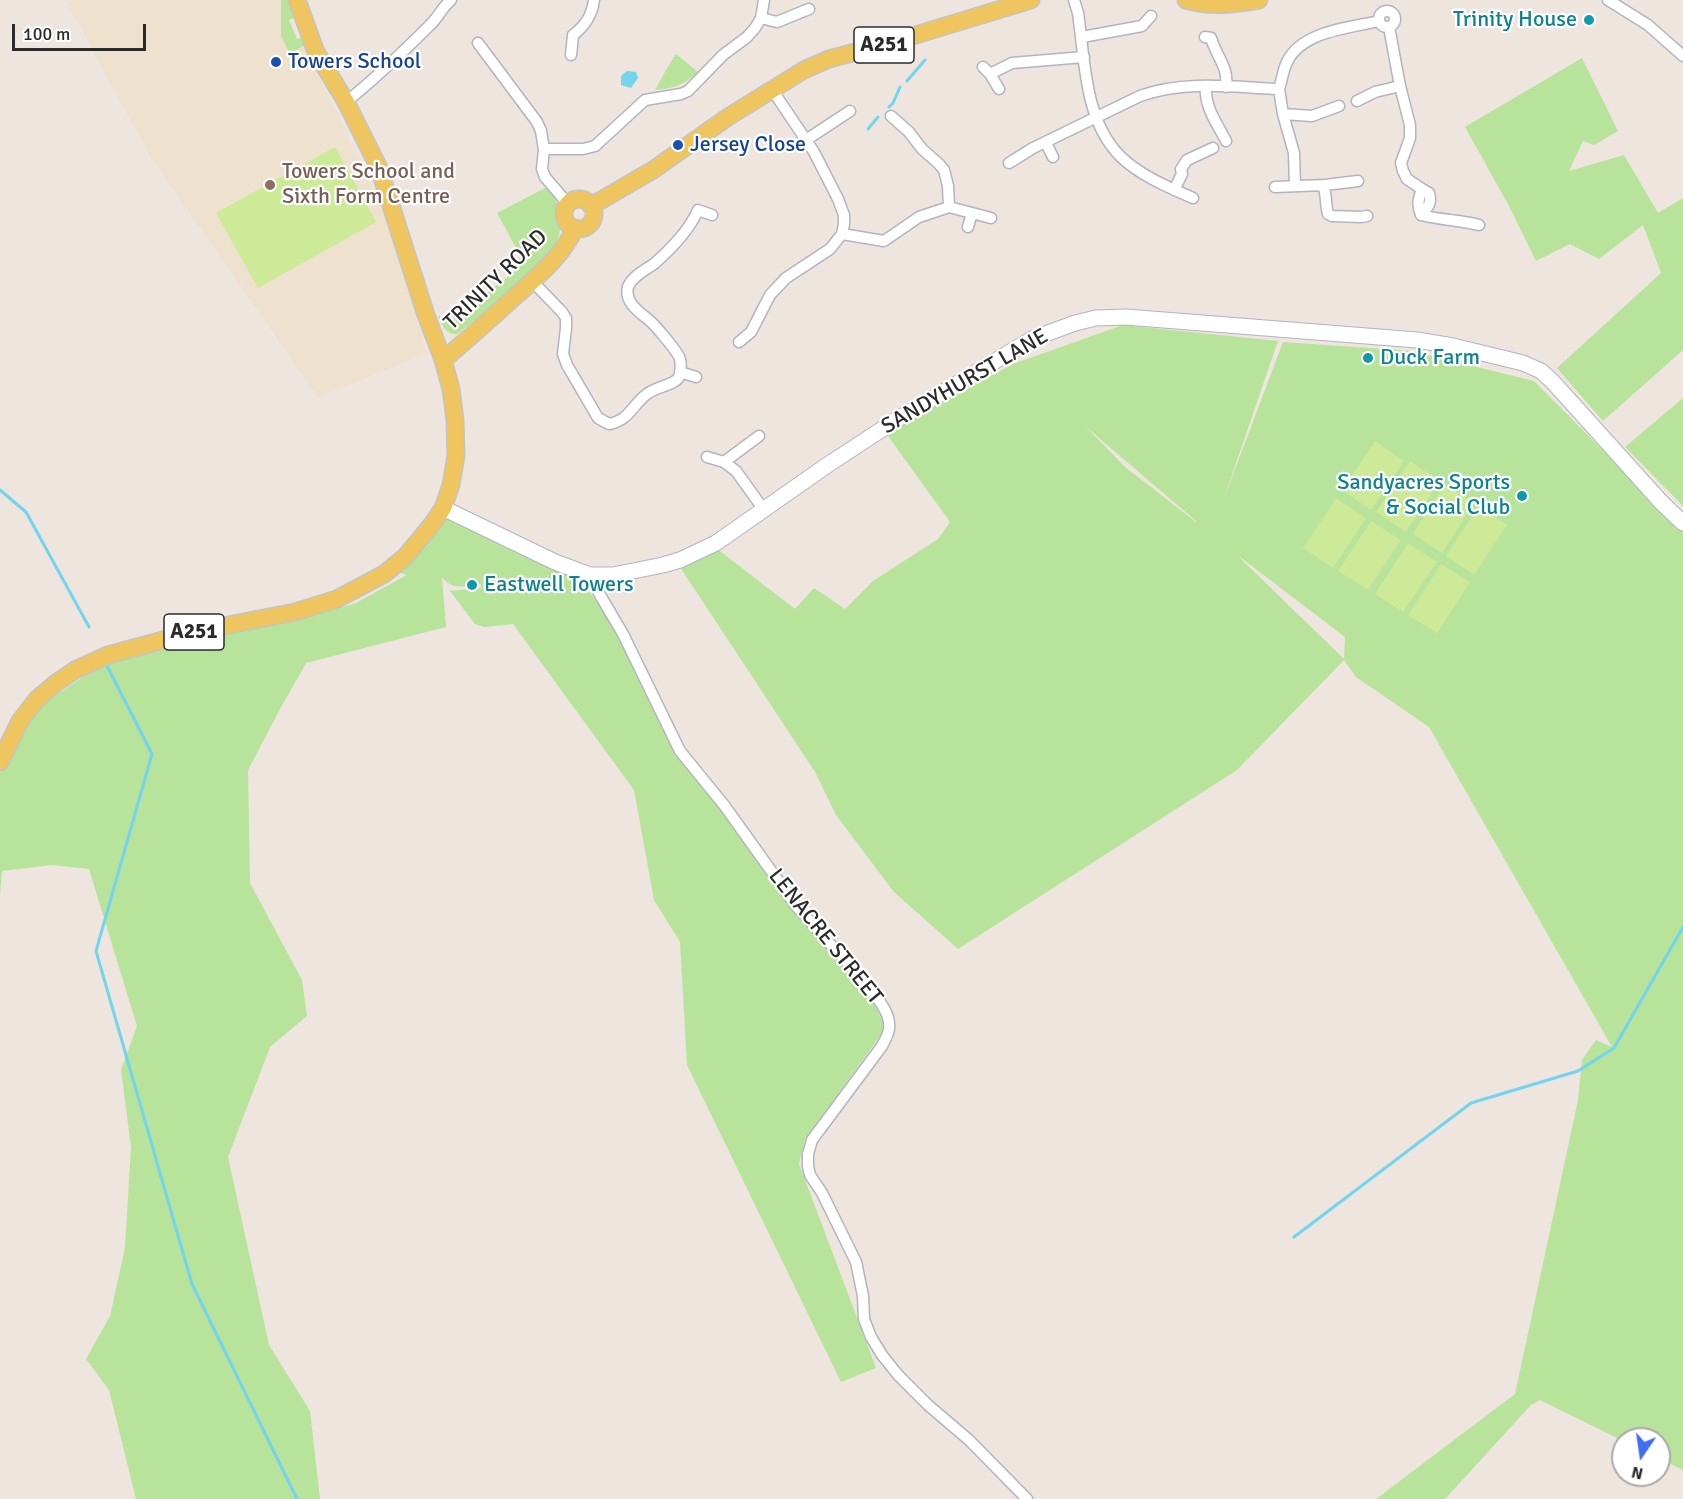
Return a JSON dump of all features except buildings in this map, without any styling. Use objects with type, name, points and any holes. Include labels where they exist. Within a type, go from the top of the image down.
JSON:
[{"type":"main road","points":[[297,0],[316,52],[346,102],[379,168],[426,315],[443,360]]},
{"type":"main road","name":"A251","points":[[591,206],[653,170],[771,88],[804,70],[829,59],[886,44],[999,4],[1031,0]]},
{"type":"main road","points":[[1186,0],[1228,5],[1259,0]]},
{"type":"main road","points":[[568,204],[580,200],[591,206]]},
{"type":"main road","name":"TRINITY ROAD","points":[[568,204],[564,218],[574,228],[584,228],[591,223],[594,214],[591,206]]},
{"type":"main road","name":"TRINITY ROAD","points":[[443,360],[532,281],[562,249],[571,237],[574,228]]},
{"type":"main road","name":"A251","points":[[0,762],[20,721],[37,699],[75,670],[108,655],[193,632],[295,612],[337,599],[384,574],[401,560],[426,533],[442,508],[451,485],[456,456],[455,420],[451,389],[443,360]]},
{"type":"street","points":[[571,56],[568,34],[581,29],[587,22],[594,0]]},
{"type":"street","points":[[544,149],[583,149],[595,146],[645,100],[688,92],[723,55],[747,37],[761,18],[764,0]]},
{"type":"street","points":[[1074,0],[1093,107],[1109,143],[1121,157],[1142,173],[1193,198]]},
{"type":"street","points":[[1382,0],[1386,11],[1381,15],[1410,125],[1410,138],[1401,163],[1407,178],[1422,189],[1418,200],[1421,215],[1479,225]]},
{"type":"street","points":[[1608,0],[1644,21],[1683,56]]},
{"type":"street","points":[[346,102],[380,75],[412,44],[434,21],[446,1]]},
{"type":"street","points":[[761,18],[777,22],[809,9]]},
{"type":"street","points":[[1082,37],[1142,26],[1151,16]]},
{"type":"street","points":[[1295,186],[1294,153],[1283,114],[1279,89],[1286,62],[1301,44],[1315,37],[1384,24]]},
{"type":"street","points":[[1205,37],[1211,38],[1227,73],[1226,87]]},
{"type":"street","points":[[478,43],[537,122],[544,149],[542,169],[545,177],[568,204]]},
{"type":"street","points":[[999,89],[987,70],[1012,63],[1084,57]]},
{"type":"street","points":[[479,67],[489,60]]},
{"type":"street","points":[[1009,163],[1097,117],[1152,92],[1173,87],[1206,86],[1279,89]]},
{"type":"street","points":[[1206,86],[1207,104],[1226,141]]},
{"type":"street","points":[[1357,101],[1374,92],[1400,86]]},
{"type":"street","points":[[739,342],[751,332],[770,295],[786,278],[826,253],[842,234],[844,224],[842,210],[819,161],[771,88]]},
{"type":"street","points":[[1283,114],[1312,116],[1339,106]]},
{"type":"street","points":[[806,140],[850,111]]},
{"type":"street","points":[[891,116],[944,170],[948,186],[949,207]]},
{"type":"street","points":[[1046,143],[1053,157]]},
{"type":"street","points":[[1174,190],[1182,174],[1181,169],[1187,160],[1213,148]]},
{"type":"street","points":[[1275,187],[1358,181]]},
{"type":"street","points":[[1323,185],[1326,214],[1367,216]]},
{"type":"street","points":[[842,234],[884,241],[920,218],[949,207],[991,218]]},
{"type":"street","points":[[532,281],[558,306],[566,318],[563,354],[598,418],[609,424],[622,420],[646,394],[675,382],[680,372],[680,360],[676,351],[649,320],[632,305],[628,286],[632,279],[669,249],[687,230],[698,210],[712,215]]},
{"type":"street","points":[[968,227],[972,213]]},
{"type":"street","points":[[884,241],[886,254]]},
{"type":"street","name":"SANDYHURST LANE","points":[[442,508],[555,562],[590,574],[631,573],[680,560],[716,543],[890,424],[1032,339],[1075,322],[1096,318],[1126,317],[1416,340],[1453,346],[1523,363],[1541,371],[1553,382],[1683,523]]},
{"type":"street","points":[[751,332],[762,339]]},
{"type":"street","points":[[680,372],[696,377]]},
{"type":"street","points":[[724,462],[759,436]]},
{"type":"street","points":[[707,457],[724,462],[736,471],[764,510]]},
{"type":"street","name":"LENACRE STREET","points":[[590,574],[623,634],[680,751],[724,805],[797,907],[868,986],[888,1017],[888,1033],[882,1046],[812,1140],[808,1160],[810,1175],[822,1193],[856,1262],[863,1296],[864,1319],[882,1355],[913,1390],[969,1440],[1027,1499]]},
{"type":"shaded area","name":"Towers School and Sixth Form Centre","points":[[72,0],[281,0],[281,36],[308,43],[309,55],[384,214],[427,353],[318,397],[150,156],[67,3]]},
{"type":"green space","points":[[281,0],[292,0],[308,43],[290,54],[281,36]],"holes":[[[296,17],[304,36],[297,39],[289,20]]]},
{"type":"green space","points":[[676,54],[698,72],[679,85],[655,90],[666,70]]},
{"type":"green space","points":[[1582,58],[1618,131],[1594,145],[1583,141],[1569,171],[1624,155],[1658,213],[1683,198],[1683,350],[1603,421],[1557,368],[1661,273],[1643,225],[1599,259],[1570,244],[1536,261],[1509,206],[1465,127]]},
{"type":"green space","points":[[335,147],[376,222],[258,288],[216,213]]},
{"type":"green space","points":[[547,187],[556,200],[560,216],[560,233],[554,248],[536,269],[486,311],[457,334],[450,333],[438,316],[451,321],[515,271],[520,255],[497,213]]},
{"type":"green space","points":[[1123,325],[1278,341],[1223,501],[1283,342],[1412,351],[1534,381],[1683,531],[1683,1470],[1671,1464],[1671,1427],[1611,1427],[1611,1435],[1540,1400],[1531,1405],[1445,1499],[1376,1499],[1515,1394],[1578,1100],[1582,1060],[1596,1040],[1612,1047],[1429,727],[1356,677],[1344,660],[1237,770],[958,949],[894,892],[836,815],[815,772],[680,567],[716,548],[795,609],[814,588],[845,609],[873,581],[938,539],[950,522],[886,433],[1013,364]],"holes":[[[1085,426],[1196,521],[1125,467]],[[1240,557],[1345,637],[1344,659]]]},
{"type":"green space","points":[[1683,398],[1683,506],[1625,447]]},
{"type":"green space","points":[[1375,441],[1404,461],[1371,510],[1342,490]]},
{"type":"green space","points":[[1410,461],[1440,481],[1406,532],[1376,512]]},
{"type":"green space","points":[[1445,484],[1474,503],[1442,553],[1413,534]]},
{"type":"green space","points":[[1336,498],[1366,518],[1333,568],[1303,548]]},
{"type":"green space","points":[[1479,506],[1507,525],[1474,575],[1446,556]]},
{"type":"green space","points":[[449,518],[581,582],[617,627],[678,753],[724,807],[873,1002],[886,1028],[805,1139],[799,1164],[876,1368],[841,1382],[687,1065],[680,942],[654,900],[634,790],[513,624],[484,627],[475,624],[450,591],[481,588],[481,584],[477,584],[476,580],[467,581],[468,586],[451,585],[442,577],[446,627],[306,663],[248,770],[250,883],[302,980],[307,1016],[270,1047],[228,1157],[269,1345],[310,1411],[320,1499],[136,1499],[109,1390],[86,1359],[110,1316],[125,1248],[131,1147],[121,1070],[137,1026],[89,869],[52,865],[2,871],[0,896],[0,773],[41,705],[101,665],[354,604],[407,575],[399,572],[440,522]]},
{"type":"green space","points":[[1371,521],[1401,540],[1368,590],[1338,571]]},
{"type":"green space","points":[[1408,543],[1437,562],[1403,612],[1375,594]]},
{"type":"green space","points":[[1441,564],[1470,582],[1437,633],[1408,615]]},
{"type":"water","points":[[627,71],[636,72],[638,78],[631,88],[621,85],[621,76]]},
{"type":"waterway","points":[[907,81],[925,60]]},
{"type":"waterway","points":[[889,107],[900,87]]},
{"type":"waterway","points":[[868,129],[878,117]]},
{"type":"waterway","points":[[0,490],[26,512],[89,627]]},
{"type":"waterway","points":[[106,664],[152,754],[96,951],[192,1284],[297,1499]]},
{"type":"waterway","points":[[1294,1237],[1471,1103],[1578,1071],[1614,1048],[1683,927]]},
{"type":"place","name":"Trinity House","points":[[1589,20]]},
{"type":"place","name":"Towers School","points":[[276,62]]},
{"type":"place","name":"Jersey Close","points":[[678,145]]},
{"type":"place","name":"Towers School and Sixth Form Centre","points":[[270,185]]},
{"type":"place","name":"Duck Farm","points":[[1368,358]]},
{"type":"place","name":"Sandyacres Sports & Social Club","points":[[1522,496]]},
{"type":"place","name":"Eastwell Towers","points":[[472,585]]}]
